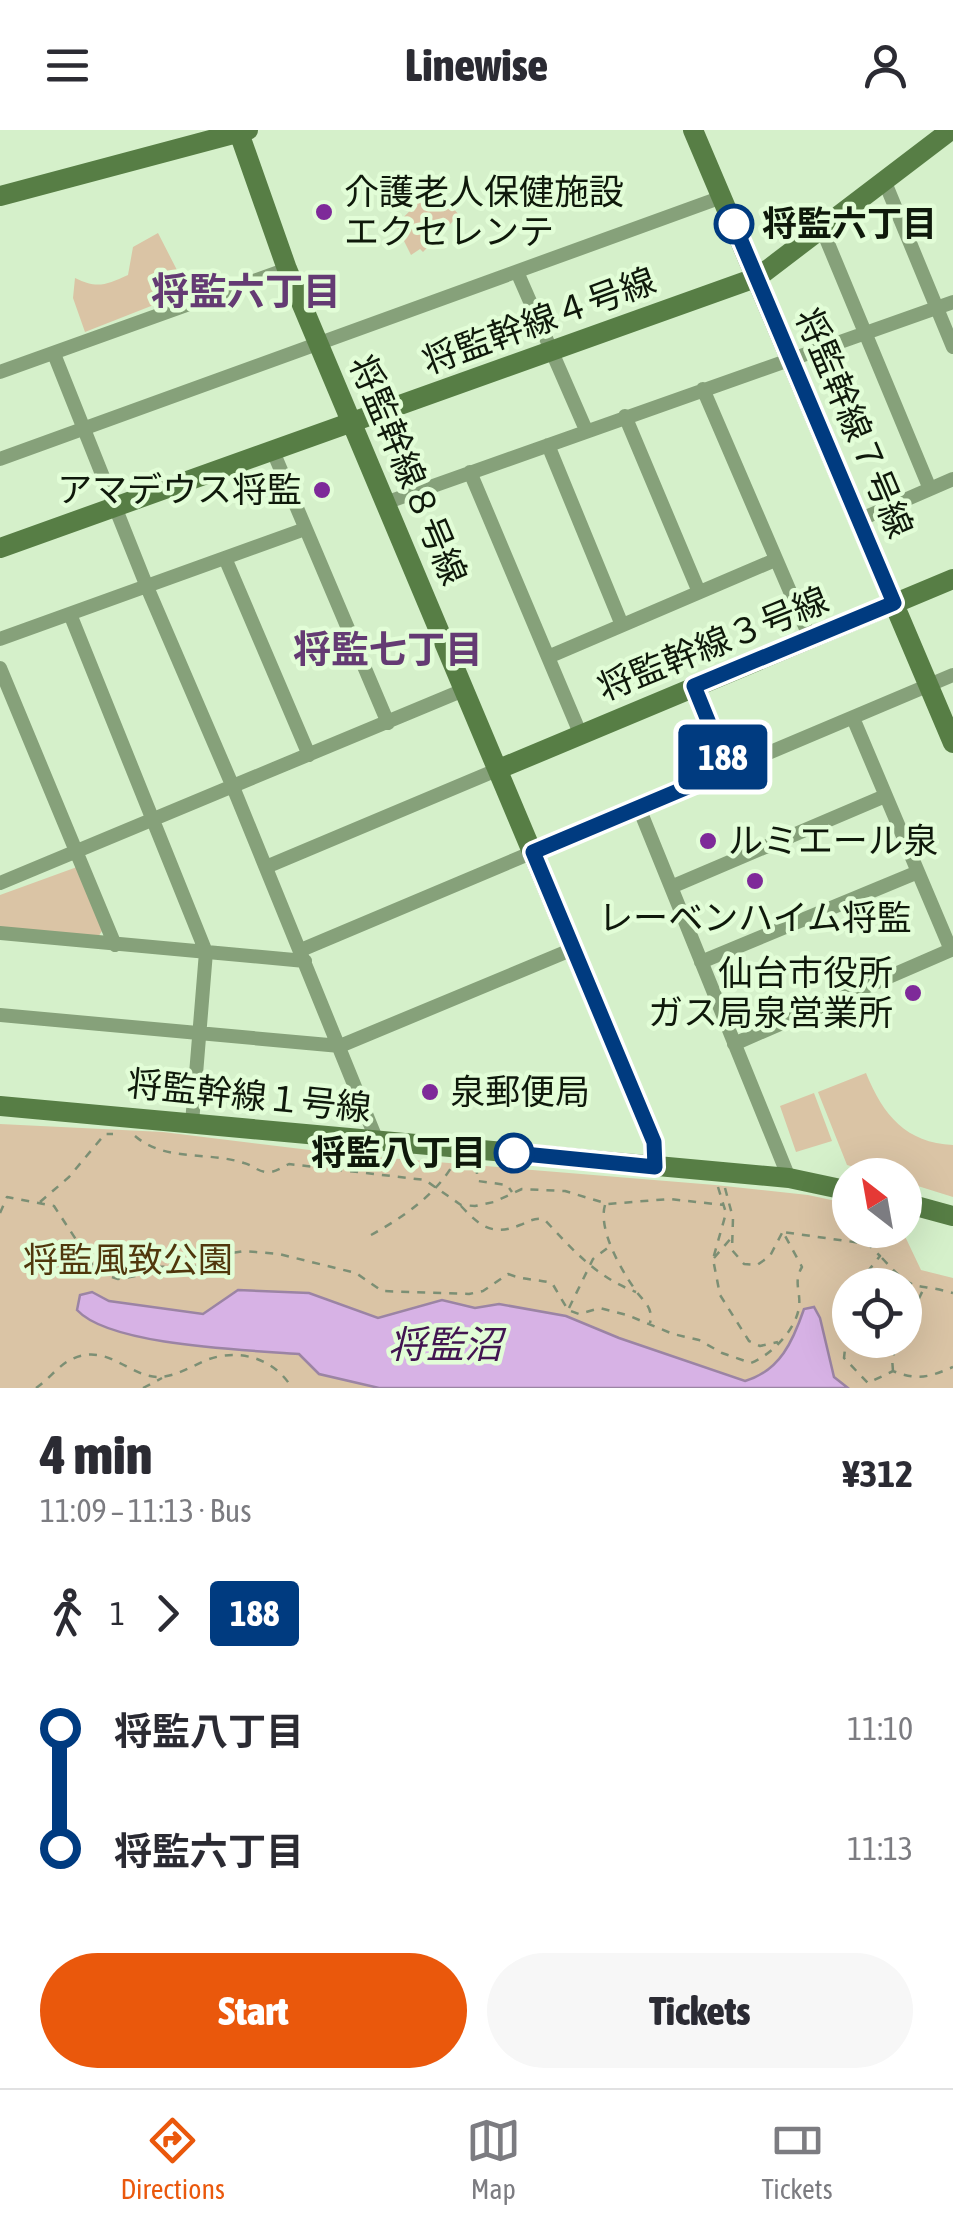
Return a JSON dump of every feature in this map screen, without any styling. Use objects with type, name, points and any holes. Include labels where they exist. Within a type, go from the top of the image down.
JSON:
[{"type":"street","name":"将監幹線７号線","points":[[692,130],[758,277],[953,742]]},
{"type":"street","points":[[0,196],[242,131]]},
{"type":"street","name":"将監幹線８号線","points":[[242,131],[287,270],[654,1142],[655,1167]]},
{"type":"street","name":"将監幹線４号線","points":[[0,548],[758,277],[951,132]]},
{"type":"street","points":[[884,180],[953,347]]},
{"type":"street","points":[[0,459],[722,197]]},
{"type":"street","points":[[822,229],[930,489]]},
{"type":"street","points":[[0,372],[287,270]]},
{"type":"street","points":[[518,274],[586,430]]},
{"type":"street","points":[[385,503],[953,302]]},
{"type":"street","points":[[54,354],[377,1141]]},
{"type":"street","points":[[703,389],[810,638]]},
{"type":"street","points":[[625,416],[699,592]]},
{"type":"street","points":[[548,444],[622,625]]},
{"type":"street","points":[[272,449],[388,723]]},
{"type":"street","points":[[470,472],[580,733]]},
{"type":"street","points":[[859,520],[953,480]]},
{"type":"street","points":[[0,640],[305,529]]},
{"type":"street","points":[[224,558],[310,756]]},
{"type":"street","points":[[548,657],[775,560]]},
{"type":"street","name":"将監幹線３号線","points":[[499,769],[953,579]]},
{"type":"street","points":[[70,614],[206,952],[192,1123]]},
{"type":"street","points":[[0,668],[115,945]]},
{"type":"street","points":[[0,933],[206,952],[303,956],[533,852],[953,676]]},
{"type":"street","points":[[694,686],[728,770]]},
{"type":"street","points":[[0,883],[466,690]]},
{"type":"street","points":[[734,1044],[952,950],[853,718]]},
{"type":"street","points":[[266,867],[499,769]]},
{"type":"street","points":[[671,887],[885,796]]},
{"type":"street","points":[[638,808],[789,1178]]},
{"type":"street","points":[[701,962],[918,872]]},
{"type":"street","points":[[0,1015],[340,1046],[573,950]]},
{"type":"street","name":"将監幹線１号線","points":[[0,1106],[789,1178],[832,1187]]},
{"type":"street","points":[[922,1208],[953,1216]]},
{"type":"path","points":[[132,1133],[147,1146],[244,1163],[262,1172],[273,1172],[288,1164],[425,1180],[461,1205],[479,1225],[502,1230],[535,1218],[544,1219],[590,1268],[645,1299],[652,1314],[650,1324]]},
{"type":"path","points":[[38,1203],[69,1178],[105,1134],[118,1134]]},
{"type":"path","points":[[371,1235],[400,1219],[436,1188],[468,1149]]},
{"type":"path","points":[[468,1149],[478,1182],[506,1185],[513,1193]]},
{"type":"path","points":[[718,1172],[726,1213],[713,1259],[720,1295],[749,1341],[760,1346],[780,1342]]},
{"type":"path","points":[[718,1172],[733,1218],[732,1250],[744,1264],[757,1265],[770,1256],[783,1232]]},
{"type":"path","points":[[461,1205],[475,1206],[522,1188],[565,1191],[605,1203],[669,1199],[724,1205]]},
{"type":"path","points":[[0,1213],[7,1198],[54,1206],[98,1273],[118,1279],[136,1276],[149,1268],[202,1266],[221,1255],[244,1251],[279,1254],[356,1273],[382,1291],[469,1294],[483,1291],[508,1274],[556,1286],[568,1310],[579,1314],[600,1308],[700,1340],[722,1354],[751,1363],[764,1358],[780,1342],[798,1314],[795,1278],[802,1268],[783,1232]]},
{"type":"path","points":[[605,1203],[605,1230],[636,1292]]},
{"type":"path","points":[[783,1232],[868,1244],[903,1281],[915,1288],[953,1292]]},
{"type":"path","points":[[713,1259],[732,1236]]},
{"type":"path","points":[[568,1310],[593,1258],[612,1244]]},
{"type":"path","points":[[870,1268],[880,1256]]},
{"type":"path","points":[[922,1293],[924,1289]]},
{"type":"path","points":[[36,1388],[72,1359],[85,1356],[113,1356],[150,1376],[164,1377]]},
{"type":"path","points":[[143,1388],[209,1359],[256,1358],[275,1366],[292,1388]]},
{"type":"path","points":[[844,1358],[868,1383],[893,1371],[912,1378],[930,1378],[953,1367]]},
{"type":"path","points":[[892,1358],[893,1371]]},
{"type":"green space","points":[[434,186],[459,215],[423,252],[420,249],[411,255],[396,225]]},
{"type":"green space","points":[[158,233],[179,274],[171,280],[174,297],[85,332],[73,298],[75,278],[101,284],[128,275],[133,247]]},
{"type":"green space","points":[[77,867],[104,928],[98,937],[0,928],[0,895]]},
{"type":"green space","points":[[866,1073],[880,1102],[898,1124],[922,1139],[953,1145],[953,1197],[922,1187],[922,1158],[844,1158],[818,1092]]},
{"type":"green space","points":[[814,1093],[832,1141],[796,1152],[780,1106]]},
{"type":"green space","name":"将監風致公園","points":[[0,1124],[163,1132],[351,1155],[715,1185],[832,1200],[832,1248],[911,1248],[920,1268],[832,1268],[832,1358],[922,1358],[922,1270],[953,1278],[953,1388],[0,1388]]},
{"type":"water","name":"将監沼","points":[[238,1290],[309,1293],[378,1318],[442,1300],[475,1308],[499,1304],[566,1316],[745,1381],[776,1362],[790,1343],[804,1309],[814,1307],[834,1377],[848,1388],[379,1388],[319,1374],[299,1354],[148,1339],[118,1332],[77,1310],[80,1295],[92,1292],[109,1301],[203,1314]]},
{"type":"bus line","name":"188","points":[[514,1153],[655,1167],[654,1142],[533,852],[728,770],[694,686],[894,603],[734,224]]},
{"type":"place","name":"介護老人保健施設 エクセレンテ","points":[[324,212]]},
{"type":"place","name":"将監六丁目","points":[[734,224]]},
{"type":"place","name":"アマデウス将監","points":[[322,490]]},
{"type":"place","name":"ルミエール泉","points":[[708,841]]},
{"type":"place","name":"レーベンハイム将監","points":[[755,881]]},
{"type":"place","name":"仙台市役所 ガス局泉営業所","points":[[913,993]]},
{"type":"place","name":"泉郵便局","points":[[430,1092]]},
{"type":"place","name":"将監八丁目","points":[[514,1153]]},
{"type":"district","name":"将監六丁目","points":[[246,292]]},
{"type":"district","name":"将監七丁目","points":[[388,650]]}]
